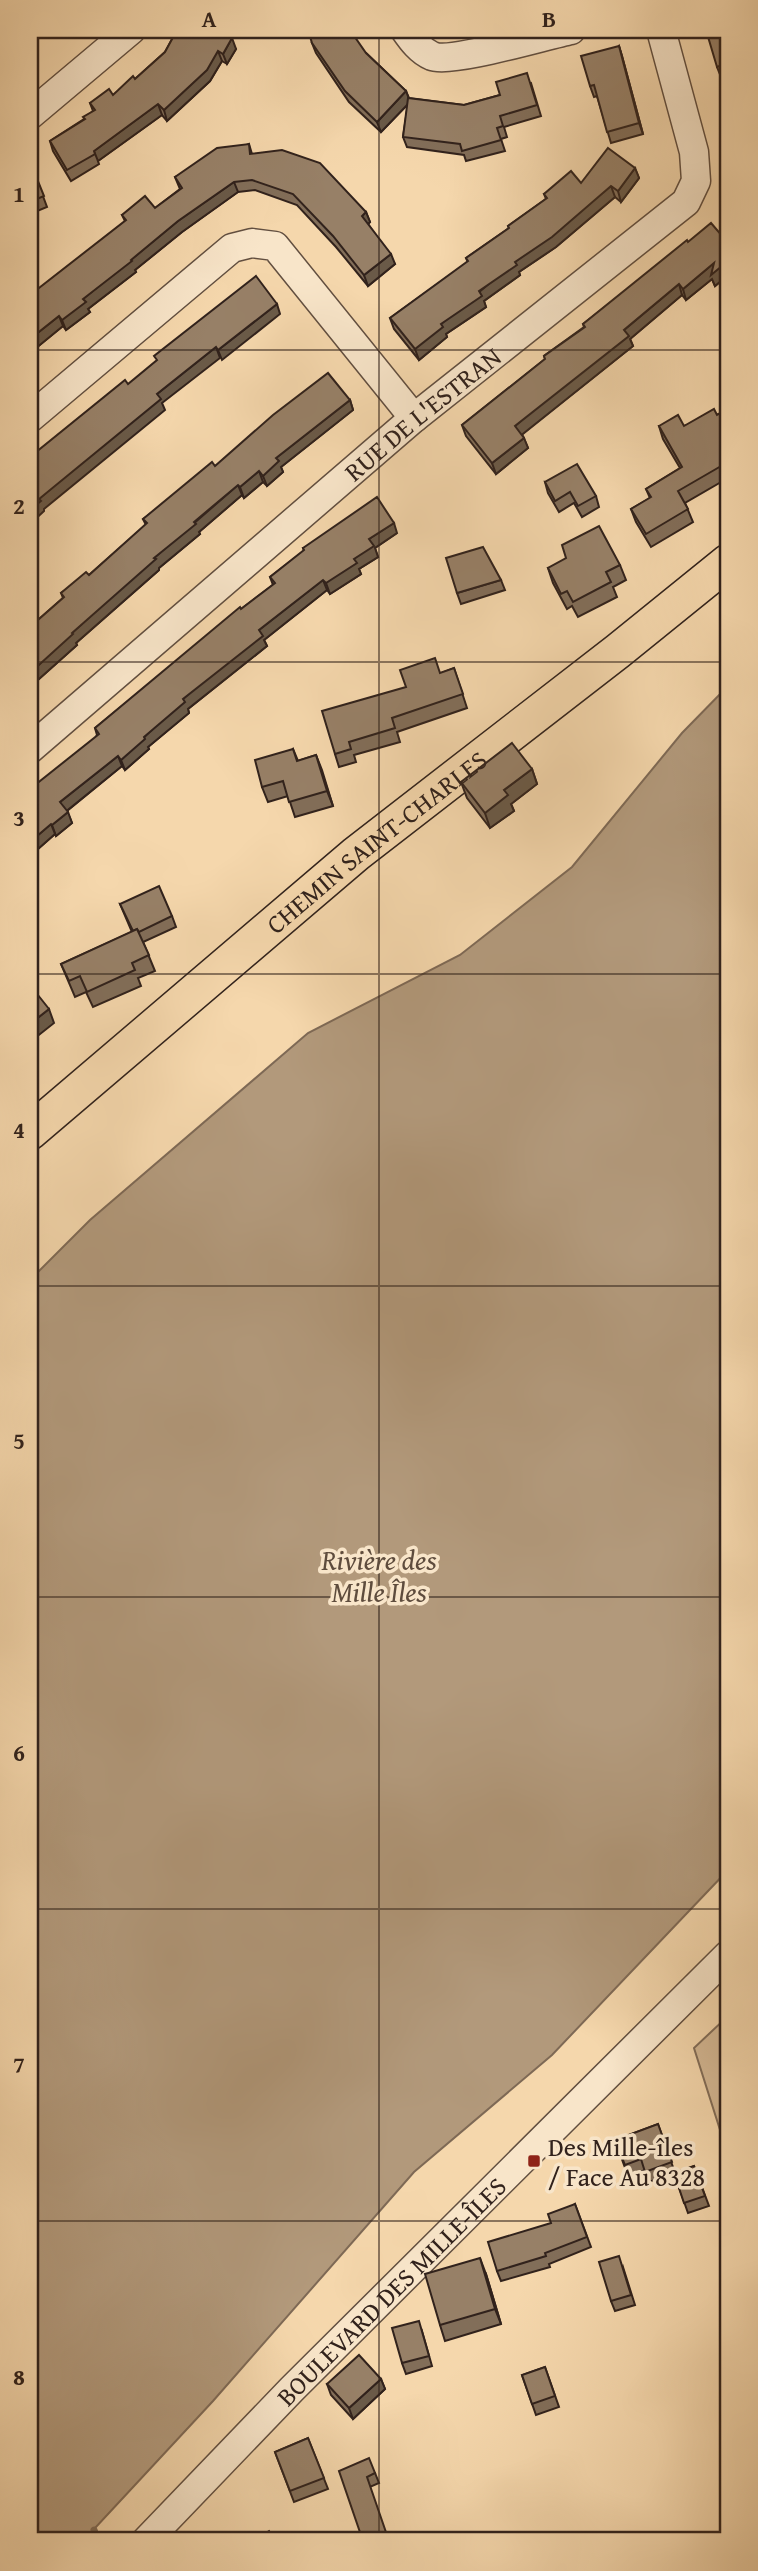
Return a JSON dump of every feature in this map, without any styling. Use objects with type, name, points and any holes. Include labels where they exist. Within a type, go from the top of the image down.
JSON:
[{"type":"main road","name":"CHEMIN SAINT-CHARLES","points":[[30,1132],[356,854],[728,562]]},
{"type":"street","points":[[30,115],[131,30]]},
{"type":"street","points":[[405,30],[415,44],[433,57],[456,56],[571,30]]},
{"type":"street","name":"RUE DE L'ESTRAN","points":[[30,749],[414,418],[686,202],[696,181],[694,152],[661,30]]},
{"type":"street","points":[[30,418],[232,248],[252,243],[275,246],[414,418]]},
{"type":"street","name":"BOULEVARD DES MILLE-ÎLES","points":[[146,2541],[292,2389],[728,1955]]},
{"type":"shaded area","points":[[728,2016],[728,2155],[694,2048]]},
{"type":"water","name":"Rivière des Mille Îles","points":[[728,686],[728,1870],[552,2055],[414,2172],[213,2401],[83,2541],[30,2541],[30,1280],[90,1220],[308,1033],[460,955],[572,867],[682,733]]},
{"type":"building","points":[[177,30],[217,30],[232,38],[223,54],[218,51],[207,70],[164,110],[158,104],[94,151],[95,154],[67,170],[50,141],[85,119],[83,117],[95,110],[90,103],[109,89],[113,95],[133,76],[135,79],[165,52]]},
{"type":"building","points":[[308,30],[350,30],[366,53],[406,91],[377,122],[345,91],[312,43]]},
{"type":"building","points":[[706,30],[728,30],[728,93],[722,65],[717,67]]},
{"type":"building","points":[[619,46],[639,123],[607,132],[594,85],[590,86],[581,56]]},
{"type":"building","points":[[527,73],[537,105],[500,116],[503,126],[497,128],[501,140],[462,151],[460,144],[403,137],[408,98],[464,105],[500,95],[496,82]]},
{"type":"building","points":[[249,144],[250,154],[282,150],[320,163],[366,212],[362,216],[391,254],[364,275],[333,236],[293,194],[252,180],[234,182],[178,221],[83,299],[86,302],[62,320],[59,316],[30,339],[30,295],[126,220],[122,215],[145,196],[155,208],[182,188],[175,177],[217,148]]},
{"type":"building","points":[[608,148],[635,168],[618,191],[611,186],[552,237],[515,262],[517,265],[479,291],[482,296],[441,324],[443,327],[415,349],[390,318],[547,198],[544,194],[571,171],[581,183]]},
{"type":"building","points":[[30,165],[44,196],[30,202]]},
{"type":"building","points":[[728,221],[728,261],[711,275],[714,263],[683,289],[679,284],[624,330],[629,336],[515,426],[524,438],[492,463],[462,425],[545,359],[544,356],[585,327],[583,324],[687,240],[688,242],[711,223],[723,237]]},
{"type":"building","points":[[256,276],[277,304],[218,350],[216,347],[157,394],[161,399],[39,499],[41,501],[30,510],[30,457],[125,380],[128,384],[157,360],[154,356]]},
{"type":"building","points":[[328,373],[350,400],[276,458],[279,461],[263,476],[259,471],[240,487],[238,485],[194,522],[196,524],[154,558],[156,559],[30,673],[30,627],[64,597],[61,593],[86,572],[89,575],[147,523],[143,519],[212,462],[215,466],[273,415]]},
{"type":"building","points":[[714,409],[717,415],[728,409],[728,462],[678,491],[688,509],[646,534],[631,509],[651,497],[646,489],[682,467],[659,426],[678,415],[684,426]]},
{"type":"building","points":[[577,464],[596,496],[578,506],[570,492],[555,501],[545,482]]},
{"type":"building","points":[[377,497],[394,523],[369,539],[374,546],[354,559],[357,563],[326,583],[323,580],[259,630],[263,636],[183,699],[185,702],[121,760],[118,756],[60,802],[68,812],[30,842],[30,789],[99,734],[95,728],[240,607],[241,609],[275,583],[270,577],[304,550],[303,548]]},
{"type":"building","points":[[599,526],[620,565],[606,572],[611,582],[573,602],[567,591],[561,594],[548,568],[566,558],[562,545]]},
{"type":"building","points":[[483,547],[501,580],[457,593],[446,558]]},
{"type":"building","points":[[435,658],[440,673],[454,668],[463,694],[392,718],[395,728],[349,742],[351,749],[335,754],[322,711],[406,687],[400,670]]},
{"type":"building","points":[[512,743],[532,769],[504,790],[508,795],[485,813],[461,782]]},
{"type":"building","points":[[293,749],[297,761],[316,755],[327,791],[289,802],[283,781],[262,787],[255,760]]},
{"type":"building","points":[[159,886],[172,916],[139,932],[137,929],[133,931],[120,904]]},
{"type":"building","points":[[137,929],[149,955],[132,963],[135,970],[87,992],[80,976],[69,981],[61,964]]},
{"type":"building","points":[[30,985],[49,1009],[30,1024]]},
{"type":"building","points":[[658,2124],[672,2162],[645,2172],[641,2159],[625,2165],[615,2140]]},
{"type":"building","points":[[694,2166],[705,2196],[684,2203],[674,2173]]},
{"type":"building","points":[[575,2204],[587,2237],[545,2253],[546,2256],[497,2271],[488,2242],[551,2223],[548,2214]]},
{"type":"building","points":[[619,2256],[631,2295],[611,2301],[599,2262]]},
{"type":"building","points":[[480,2258],[495,2309],[440,2325],[425,2274]]},
{"type":"building","points":[[419,2321],[429,2356],[402,2363],[392,2328]]},
{"type":"building","points":[[359,2355],[381,2379],[349,2408],[327,2384]]},
{"type":"building","points":[[545,2367],[555,2396],[532,2404],[522,2375]]},
{"type":"building","points":[[308,2438],[324,2478],[290,2491],[275,2452]]},
{"type":"building","points":[[369,2458],[375,2473],[367,2477],[389,2541],[363,2541],[339,2471]]},
{"type":"building","points":[[269,2531],[275,2541],[252,2541]]},
{"type":"waterway","points":[[94,2530],[98,2541]]},
{"type":"place","name":"Des Mille-îles / Face Au 8328","points":[[534,2161]]}]
